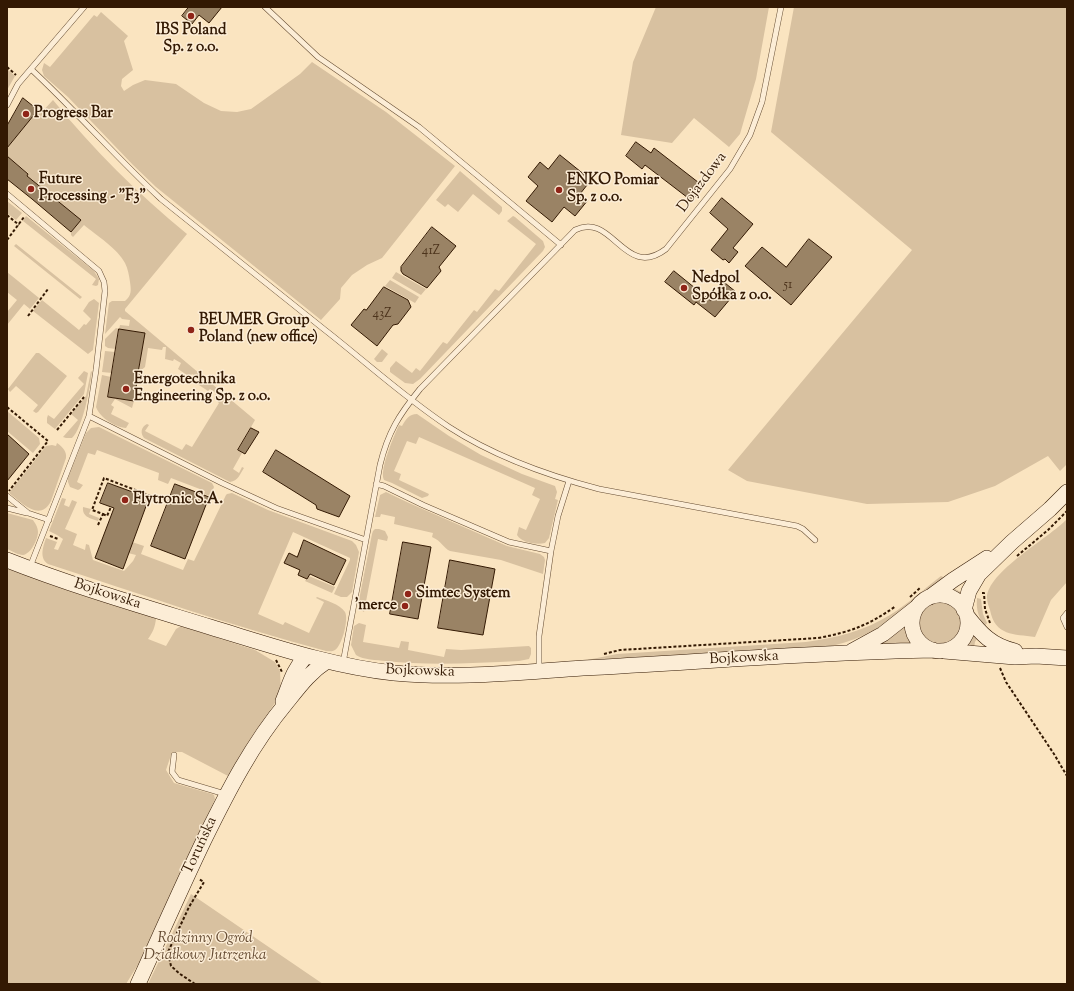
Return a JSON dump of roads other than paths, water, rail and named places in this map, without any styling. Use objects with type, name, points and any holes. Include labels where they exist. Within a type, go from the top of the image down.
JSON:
[{"type":"street","points":[[965,613],[969,591],[979,574],[1067,492]]},
{"type":"street","points":[[925,593],[953,580],[1012,542]]},
{"type":"street","name":"Bojkowska","points":[[7,560],[273,652],[306,656],[343,664],[418,675],[540,671],[850,653],[937,651],[1015,657],[1036,656],[1067,658]]},
{"type":"street","points":[[925,593],[946,596],[953,599],[960,604],[965,613],[967,624],[966,632],[962,640],[949,649],[937,651],[926,647],[915,637],[911,604],[923,601],[925,593]]},
{"type":"street","name":"Bojkowska","points":[[850,653],[883,634],[911,604]]},
{"type":"street","name":"Bojkowska","points":[[965,613],[990,642],[1007,649],[1036,656]]},
{"type":"street","points":[[273,652],[279,652],[285,660],[292,678]]},
{"type":"street","name":"Toruńska","points":[[138,984],[226,794],[242,766],[276,714],[292,678],[307,668],[306,656]]},
{"type":"street","name":"Toruńska","points":[[292,678],[315,669],[327,661]]},
{"type":"lane","points":[[7,105],[18,84],[84,7]]},
{"type":"lane","points":[[266,7],[318,57],[419,127],[561,245]]},
{"type":"lane","name":"Dojazdowa","points":[[343,664],[384,448],[400,415],[420,389],[575,230],[588,226],[596,227],[627,251],[642,258],[650,258],[658,255],[666,248],[730,169],[750,135],[762,102],[781,7]]},
{"type":"lane","points":[[31,69],[161,199],[411,400],[449,427],[491,451],[535,470],[569,481],[599,489],[797,526],[803,529],[815,540]]},
{"type":"lane","points":[[7,194],[99,271],[104,282],[104,296],[96,370],[89,416],[30,569]]},
{"type":"lane","points":[[89,416],[222,483],[276,508],[366,540]]},
{"type":"lane","points":[[540,671],[539,636],[551,551],[558,516],[569,481]]},
{"type":"lane","points":[[376,484],[384,486],[422,505],[509,542],[551,551]]},
{"type":"lane","points":[[7,494],[28,513]]},
{"type":"lane","points":[[7,508],[48,520]]},
{"type":"lane","points":[[1067,613],[1063,618],[1067,627]]},
{"type":"lane","points":[[174,755],[172,772],[178,780],[226,794]]},
{"type":"place","name":"IBS Poland Sp. z o.o.","points":[[191,16]]},
{"type":"place","name":"Progress Bar","points":[[26,114]]},
{"type":"place","name":"Future Processing - \"F3\"","points":[[31,189]]},
{"type":"place","name":"ENKO Pomiar Sp. z o.o.","points":[[559,190]]},
{"type":"place","name":"Nedpol Spółka z o.o.","points":[[684,288]]},
{"type":"place","name":"BEUMER Group Poland (new office)","points":[[191,330]]},
{"type":"place","name":"Energotechnika Engineering Sp. z o.o.","points":[[126,389]]},
{"type":"place","name":"Flytronic S.A.","points":[[125,500]]},
{"type":"place","name":"Simtec System","points":[[408,594]]},
{"type":"place","name":"'merce","points":[[405,606]]},
{"type":"park label","name":"Rodzinny Ogród Działkowy Jutrzenka","points":[[205,948]]}]
